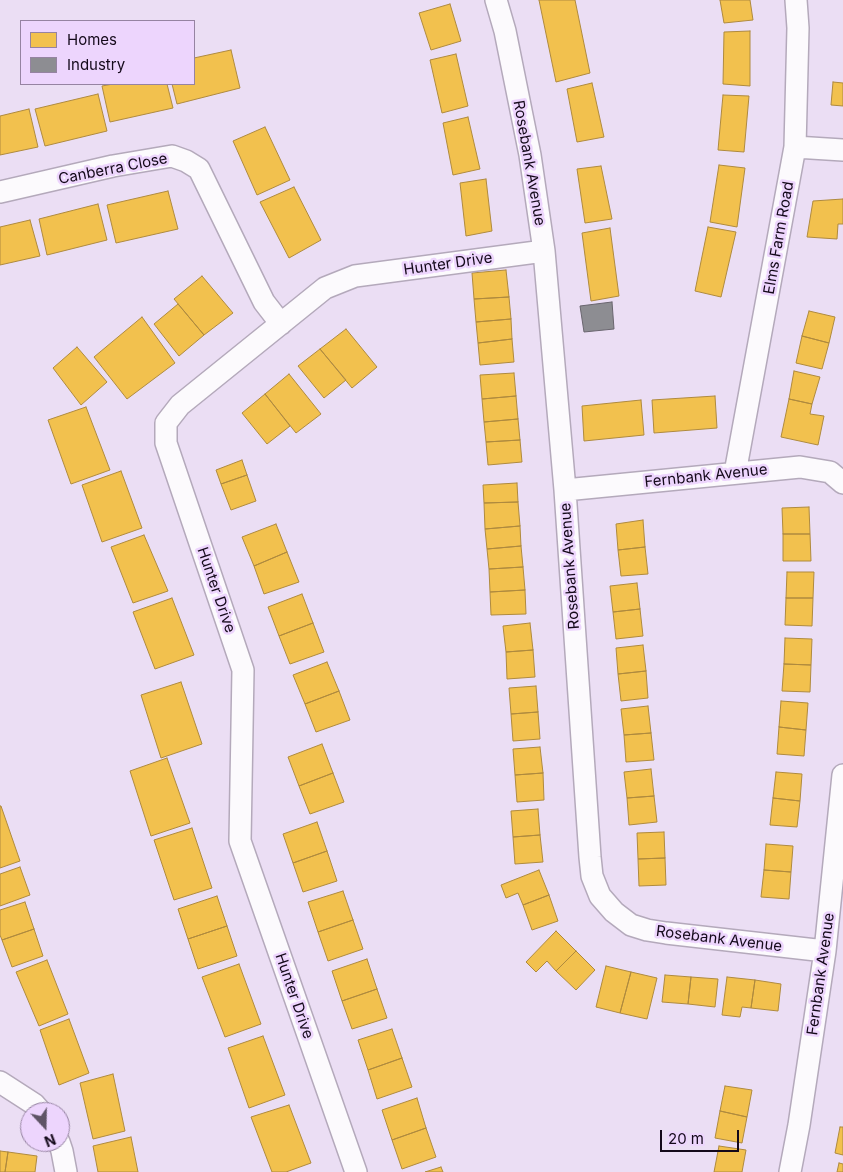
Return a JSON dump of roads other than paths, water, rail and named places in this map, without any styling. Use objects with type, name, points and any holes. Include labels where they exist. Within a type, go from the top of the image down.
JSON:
[{"type":"street","name":"Rosebank Avenue","points":[[496,0],[505,30],[530,156],[544,251],[565,490],[592,876],[600,896],[614,912],[632,925],[647,930],[825,951]]},
{"type":"street","name":"Elms Farm Road","points":[[736,473],[795,147],[798,28],[796,0]]},
{"type":"street","points":[[795,147],[843,150]]},
{"type":"street","name":"Canberra Close","points":[[0,192],[113,166],[172,156],[186,161],[199,169],[264,302],[281,324]]},
{"type":"street","name":"Hunter Drive","points":[[356,1172],[240,841],[243,670],[166,443],[166,423],[180,405],[325,288],[355,276],[544,251]]},
{"type":"street","name":"Fernbank Avenue","points":[[565,490],[800,467],[830,472],[843,483]]},
{"type":"street","name":"Fernbank Avenue","points":[[790,1172],[799,1125],[825,951],[843,775]]},
{"type":"street","points":[[0,1082],[31,1102]]},
{"type":"street","points":[[62,1152],[66,1172]]}]
